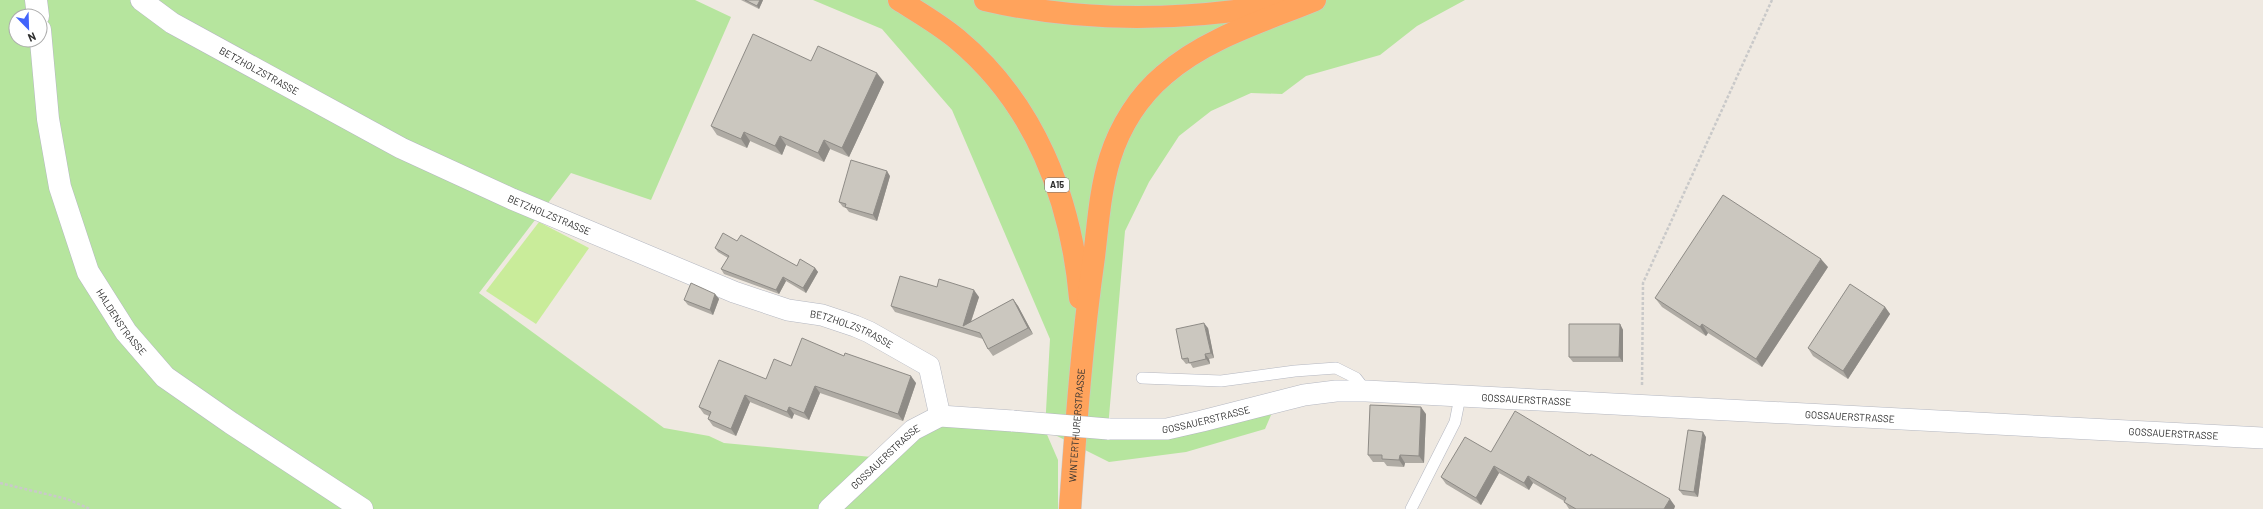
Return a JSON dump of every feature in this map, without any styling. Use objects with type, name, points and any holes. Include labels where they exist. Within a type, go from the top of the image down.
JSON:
[{"type":"highway","name":"A15","points":[[899,0],[942,28],[972,52],[989,70],[1016,105],[1043,152],[1059,190],[1075,254],[1082,341]]},
{"type":"highway","points":[[985,0],[1070,13],[1147,18],[1223,13],[1297,0]]},
{"type":"highway","name":"A15","points":[[1082,341],[1102,191],[1110,159],[1124,124],[1138,103],[1158,81],[1192,54],[1246,28],[1315,0]]},
{"type":"highway","name":"WINTERTHURERSTRASSE","points":[[1070,509],[1082,341]]},
{"type":"street","name":"BETZHOLZSTRASSE","points":[[141,0],[178,26],[394,144],[505,196],[734,292],[788,310],[822,315],[870,332],[929,366],[940,416]]},
{"type":"street","name":"HALDENSTRASSE","points":[[42,48],[48,119],[60,187],[88,272],[126,332],[165,377],[231,423],[362,509]]},
{"type":"street","name":"GOSSAUERSTRASSE","points":[[829,509],[913,430],[940,416],[1108,429],[1167,428],[1202,421],[1304,395],[1336,391],[1366,391],[2263,438]]},
{"type":"lane","points":[[1142,378],[1221,381],[1295,371],[1336,368],[1356,378],[1366,391]]},
{"type":"lane","points":[[1411,509],[1455,422],[1460,397]]},
{"type":"path","points":[[1642,406],[1643,283],[1772,0]]},
{"type":"path","points":[[0,483],[67,499],[90,509]]},
{"type":"green space","points":[[0,0],[695,0],[731,17],[651,200],[571,173],[479,293],[664,428],[709,436],[724,443],[882,458],[940,416],[1045,429],[1050,339],[952,110],[882,29],[813,0],[1465,0],[1417,26],[1380,55],[1306,76],[1282,94],[1251,93],[1211,111],[1179,136],[1149,182],[1125,231],[1108,428],[1277,401],[1265,429],[1186,452],[1109,462],[1045,430],[1058,460],[1058,509],[0,509]]},
{"type":"green space","points":[[539,222],[589,248],[536,324],[486,291]]},
{"type":"building","points":[[745,0],[760,0],[757,6]]},
{"type":"building","points":[[753,34],[811,61],[818,46],[877,73],[842,148],[824,140],[818,153],[780,136],[775,146],[744,132],[741,139],[711,126]]},
{"type":"building","points":[[851,160],[887,171],[873,215],[845,207],[846,204],[839,202]]},
{"type":"building","points":[[1723,195],[1821,259],[1756,359],[1702,324],[1700,327],[1655,298]]},
{"type":"building","points":[[723,233],[737,241],[741,235],[797,266],[800,259],[815,268],[803,288],[783,277],[776,290],[721,269],[729,256],[715,248]]},
{"type":"building","points":[[900,276],[937,287],[939,279],[974,290],[963,326],[1013,299],[1028,328],[988,349],[980,333],[891,306]]},
{"type":"building","points":[[691,283],[715,294],[710,310],[684,300]]},
{"type":"building","points":[[1850,284],[1885,307],[1843,371],[1808,348]]},
{"type":"building","points":[[1204,323],[1211,353],[1205,354],[1206,359],[1189,363],[1188,358],[1182,359],[1176,329]]},
{"type":"building","points":[[1569,324],[1620,324],[1619,357],[1569,357]]},
{"type":"building","points":[[802,338],[844,356],[845,353],[911,376],[898,414],[815,386],[804,413],[789,407],[787,412],[745,395],[731,429],[708,419],[711,412],[699,407],[719,360],[766,379],[774,359],[791,366]]},
{"type":"building","points":[[1370,405],[1421,407],[1419,456],[1400,455],[1399,460],[1382,459],[1382,455],[1368,455]]},
{"type":"building","points":[[1515,411],[1590,456],[1591,454],[1670,499],[1664,509],[1576,509],[1564,502],[1566,498],[1528,476],[1524,483],[1494,466],[1476,498],[1441,477],[1465,437],[1491,452]]},
{"type":"building","points":[[1688,430],[1703,432],[1694,492],[1679,490]]}]
